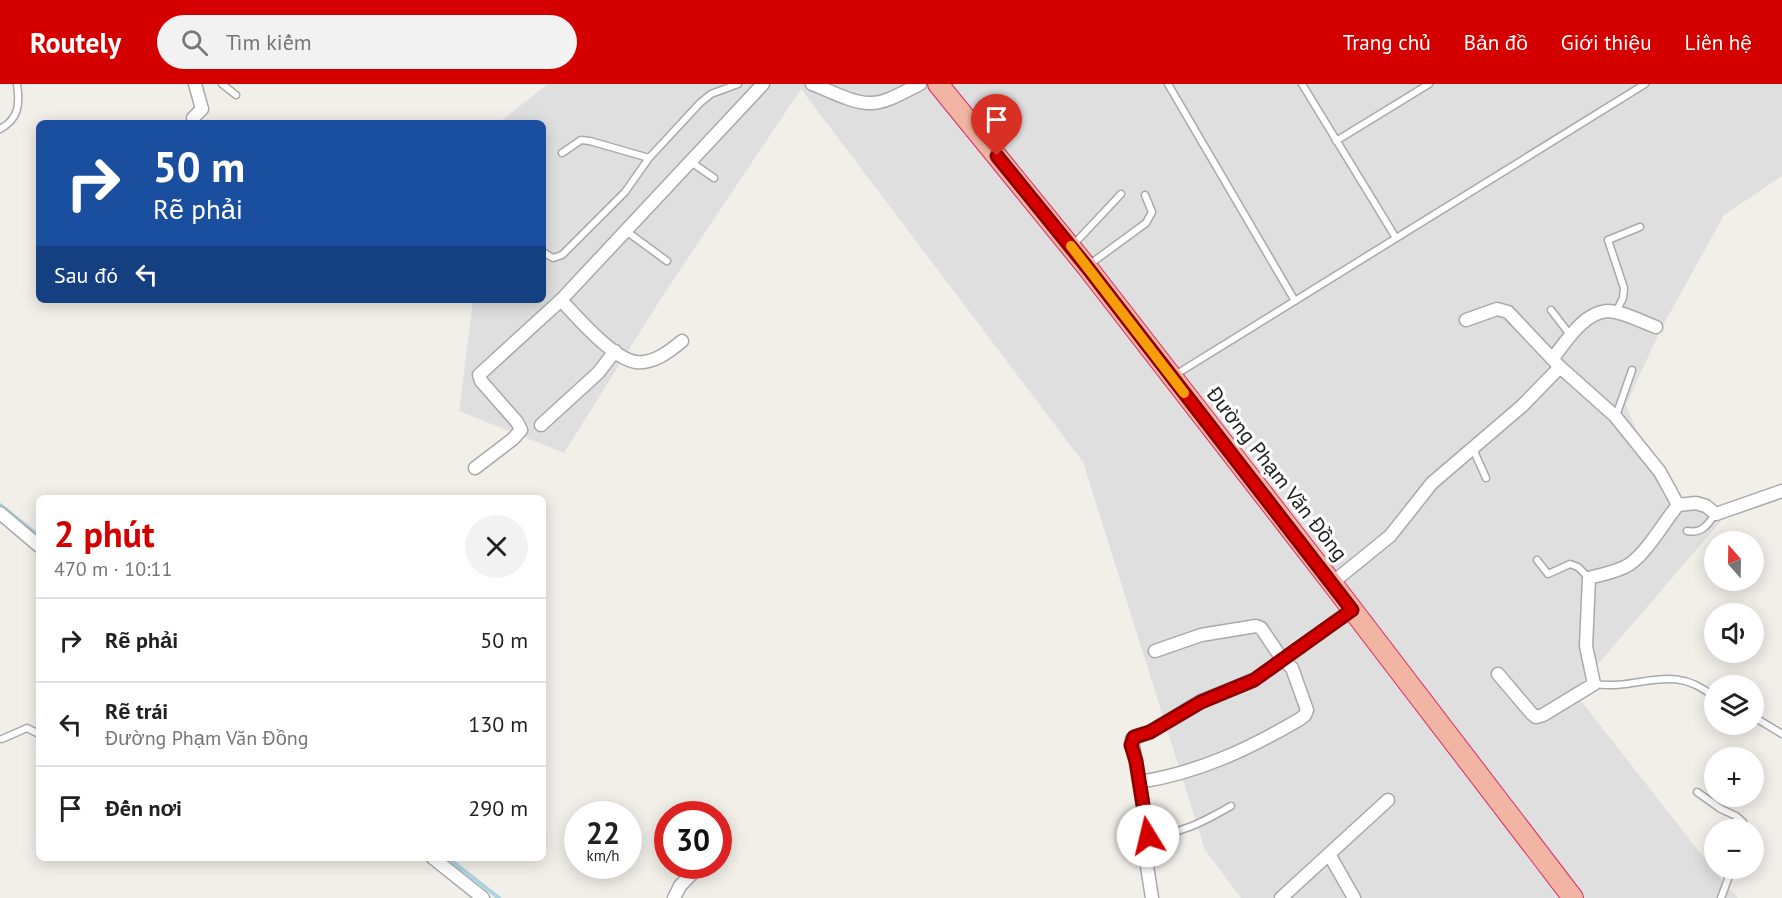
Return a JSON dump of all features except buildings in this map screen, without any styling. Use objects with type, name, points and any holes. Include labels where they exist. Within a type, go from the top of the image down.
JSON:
[{"type":"highway","name":"Đường Phạm Văn Đồng","points":[[938,84],[1087,267],[1573,898]]},
{"type":"street","points":[[193,118],[202,108],[195,84]]},
{"type":"street","points":[[475,468],[513,440],[521,430],[478,375],[561,300],[763,84]]},
{"type":"street","points":[[812,84],[861,102],[871,103],[882,101],[920,84]]},
{"type":"street","points":[[561,300],[590,331],[633,362],[646,361],[670,352],[682,341]]},
{"type":"street","points":[[1466,320],[1497,309],[1508,312],[1556,363],[1615,416],[1660,472],[1678,505]]},
{"type":"street","points":[[1332,583],[1390,536],[1428,488],[1527,401],[1556,363],[1571,336],[1584,321],[1606,311],[1616,312],[1656,327]]},
{"type":"street","points":[[541,425],[598,373],[615,351]]},
{"type":"street","points":[[1498,674],[1536,717],[1594,684],[1586,646],[1589,578],[1618,570],[1630,564],[1639,556],[1678,505],[1696,503],[1706,506],[1716,514],[1782,491]]},
{"type":"street","points":[[0,513],[36,543]]},
{"type":"street","points":[[1152,898],[1147,866],[1148,836],[1136,761],[1131,745],[1134,737],[1150,732],[1201,702],[1254,680],[1337,623],[1352,610]]},
{"type":"street","points":[[1139,782],[1167,778],[1196,769],[1251,747],[1305,715],[1307,710],[1292,668],[1282,659],[1261,628],[1256,626],[1202,635],[1155,651]]},
{"type":"street","points":[[1281,898],[1388,800]]},
{"type":"street","points":[[1329,854],[1354,898]]},
{"type":"street","points":[[437,861],[483,898]]},
{"type":"street","points":[[674,898],[687,879]]},
{"type":"lane","points":[[0,129],[10,124],[16,116],[17,84]]},
{"type":"lane","points":[[222,84],[236,95]]},
{"type":"lane","points":[[546,254],[553,258],[562,255],[625,192],[649,158],[700,103],[711,94],[738,84]]},
{"type":"lane","points":[[1168,84],[1295,301]]},
{"type":"lane","points":[[1302,84],[1396,238]]},
{"type":"lane","points":[[1336,141],[1429,84]]},
{"type":"lane","points":[[1172,377],[1645,84]]},
{"type":"lane","points":[[562,153],[581,140],[649,158]]},
{"type":"lane","points":[[691,162],[714,178]]},
{"type":"lane","points":[[1071,247],[1121,194]]},
{"type":"lane","points":[[1087,267],[1146,223],[1152,212],[1145,195]]},
{"type":"lane","points":[[1616,312],[1623,298],[1624,288],[1608,240],[1640,227]]},
{"type":"lane","points":[[626,231],[667,261]]},
{"type":"lane","points":[[1551,310],[1571,336]]},
{"type":"lane","points":[[1615,416],[1632,370]]},
{"type":"lane","points":[[1473,449],[1486,478]]},
{"type":"lane","points":[[1687,531],[1701,530],[1716,514]]},
{"type":"lane","points":[[1537,560],[1548,574],[1570,564],[1578,567],[1589,578]]},
{"type":"lane","points":[[1594,684],[1679,679],[1704,688]]},
{"type":"lane","points":[[1764,723],[1782,734]]},
{"type":"lane","points":[[2,739],[27,728],[36,732]]},
{"type":"lane","points":[[1697,792],[1740,819]]},
{"type":"lane","points":[[1148,836],[1169,835],[1202,823],[1231,806]]},
{"type":"lane","points":[[1721,898],[1728,879]]},
{"type":"shaded area","points":[[548,84],[1782,84],[1782,176],[1724,215],[1660,331],[1626,405],[1663,495],[1727,514],[1712,531],[1704,531],[1704,541],[1574,692],[1704,858],[1704,879],[1721,879],[1738,898],[1241,898],[1205,850],[1083,462],[801,89],[660,300],[564,453],[459,411],[473,303],[546,303],[546,120],[502,120]]},
{"type":"waterway","points":[[0,505],[36,534]]},
{"type":"waterway","points":[[452,861],[499,898]]},
{"type":"slow traffic","points":[[1071,246],[1184,393]]},
{"type":"route","points":[[997,156],[1087,267],[1352,610],[1337,623],[1254,680],[1201,702],[1150,732],[1134,737],[1131,745],[1136,761],[1148,836]]}]
